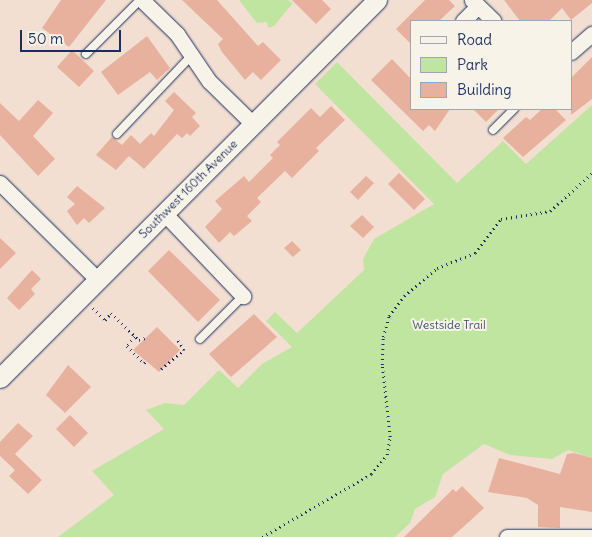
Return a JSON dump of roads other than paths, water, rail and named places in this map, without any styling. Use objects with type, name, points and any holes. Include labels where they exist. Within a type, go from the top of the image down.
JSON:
[{"type":"street","points":[[141,0],[177,34],[208,81],[253,124]]},
{"type":"street","name":"Southwest 160th Avenue","points":[[0,378],[253,124],[369,2]]},
{"type":"street","points":[[464,20],[475,3],[493,20]]},
{"type":"street","points":[[572,51],[592,34]]},
{"type":"street","points":[[0,183],[98,280]]},
{"type":"street","points":[[164,213],[243,296]]},
{"type":"street","points":[[507,537],[592,537]]},
{"type":"lane","points":[[86,54],[141,0]]},
{"type":"lane","points":[[117,134],[191,56]]},
{"type":"lane","points":[[493,130],[513,110]]},
{"type":"lane","points":[[200,338],[243,296]]},
{"type":"park label","name":"Westside Trail","points":[[449,325]]}]
